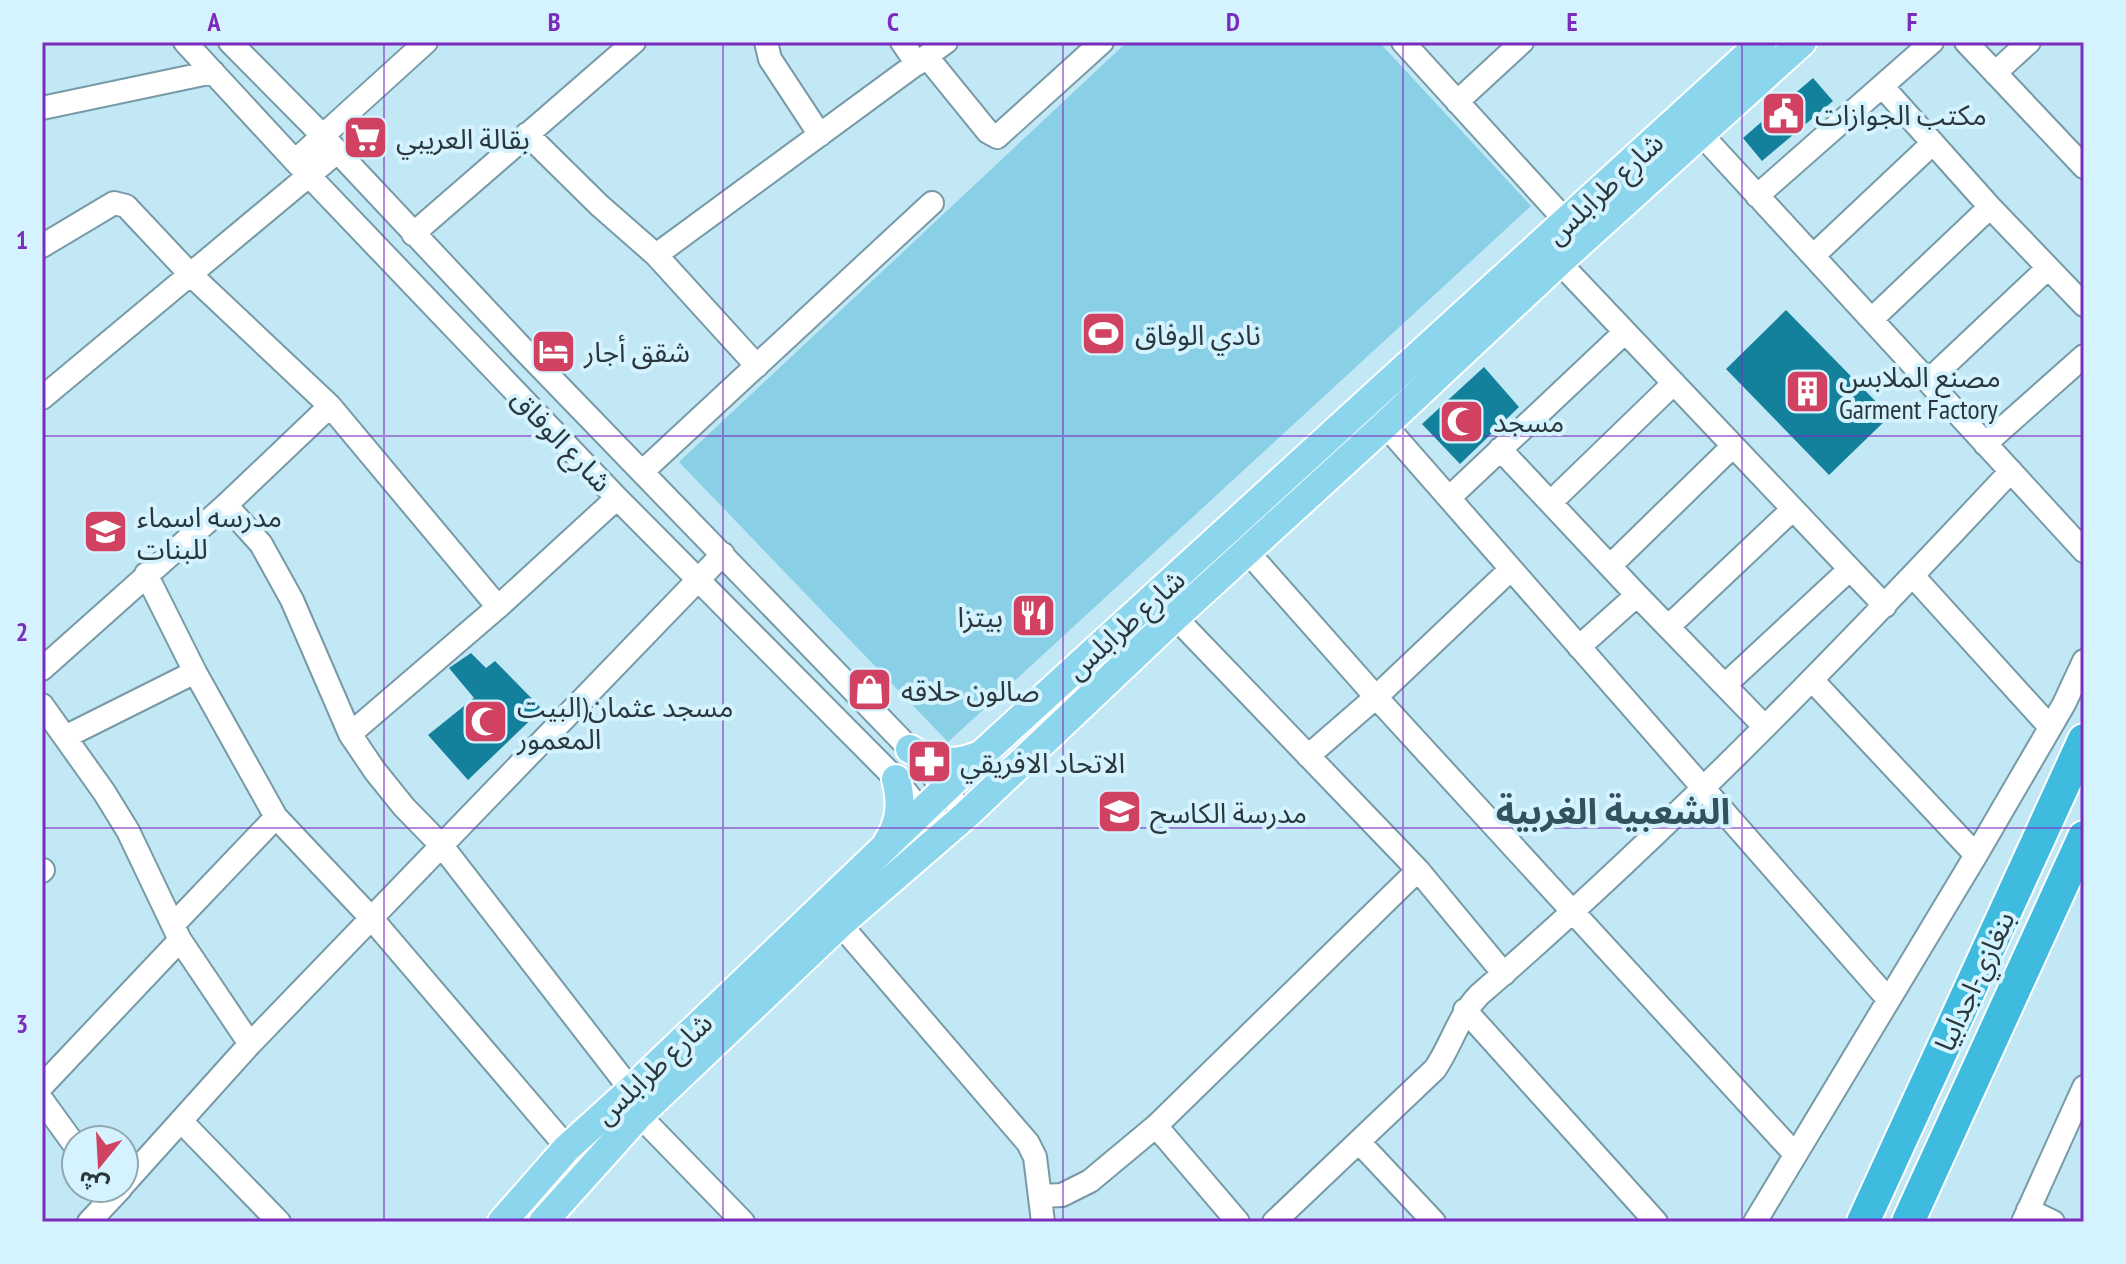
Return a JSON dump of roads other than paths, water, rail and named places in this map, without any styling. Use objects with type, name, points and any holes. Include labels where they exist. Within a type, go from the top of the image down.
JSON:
[{"type":"highway","name":"بنغازي-اجدابيا","points":[[1863,1222],[2084,740]]},
{"type":"highway","name":"بنغازي-اجدابيا","points":[[1908,1222],[2084,837]]},
{"type":"main road","name":"شارع طرابلس","points":[[502,1222],[566,1149],[635,1102],[966,815],[1175,617],[1385,425],[1559,262],[1575,231],[1762,42]]},
{"type":"main road","name":"شارع طرابلس","points":[[543,1222],[588,1172],[635,1102],[884,847],[983,753],[1575,231],[1701,134],[1802,42]]},
{"type":"main road","points":[[910,749],[921,756],[946,763],[959,762],[983,753]]},
{"type":"main road","points":[[884,847],[897,822],[899,793],[896,779]]},
{"type":"street","name":"شارع الوفاق","points":[[185,42],[617,498],[896,779],[940,836]]},
{"type":"street","name":"شارع الوفاق","points":[[230,42],[910,749],[966,815]]},
{"type":"street","points":[[42,398],[190,274],[302,168],[321,134],[426,42]]},
{"type":"street","points":[[413,234],[634,42]]},
{"type":"street","points":[[766,42],[770,59],[820,135]]},
{"type":"street","points":[[902,42],[988,132],[997,137],[1102,42]]},
{"type":"street","points":[[656,255],[946,42]]},
{"type":"street","points":[[1403,42],[1575,231]]},
{"type":"street","points":[[1457,102],[1522,42]]},
{"type":"street","points":[[1757,196],[1932,42]]},
{"type":"street","points":[[1966,42],[2084,167]]},
{"type":"street","points":[[1995,73],[2029,42]]},
{"type":"street","points":[[42,108],[213,72]]},
{"type":"street","points":[[1882,86],[1990,207],[2084,305]]},
{"type":"street","points":[[527,134],[599,205],[656,255],[757,366]]},
{"type":"street","points":[[1701,134],[2084,551]]},
{"type":"street","points":[[1813,256],[1933,143]]},
{"type":"street","points":[[302,168],[337,152]]},
{"type":"street","points":[[42,246],[114,203],[120,203],[330,406],[498,607]]},
{"type":"street","points":[[642,472],[932,203]]},
{"type":"street","points":[[1872,319],[1990,207]]},
{"type":"street","points":[[1559,262],[1885,606]]},
{"type":"street","points":[[1928,381],[2048,268]]},
{"type":"street","points":[[1449,498],[1625,332]]},
{"type":"street","points":[[1985,444],[2084,356]]},
{"type":"street","points":[[1551,502],[1674,383]]},
{"type":"street","points":[[42,669],[226,505],[330,406]]},
{"type":"street","points":[[1385,425],[1888,999]]},
{"type":"street","points":[[1611,565],[1733,446]]},
{"type":"street","points":[[1500,449],[1765,727]]},
{"type":"street","points":[[1274,1222],[1435,1069],[1465,1010],[1705,789],[1813,681],[2011,471]]},
{"type":"street","points":[[350,734],[498,607],[617,498]]},
{"type":"street","points":[[226,505],[261,544],[292,600],[350,734],[390,791],[442,846],[635,1102],[743,1222]]},
{"type":"street","points":[[1669,626],[1793,509]]},
{"type":"street","points":[[1247,551],[1376,697],[1794,1153]]},
{"type":"street","points":[[140,1164],[250,1044],[723,554]]},
{"type":"street","points":[[1308,756],[1376,697],[1511,569]]},
{"type":"street","points":[[1725,685],[1850,569]]},
{"type":"street","points":[[146,574],[195,672],[276,817],[372,919],[588,1172]]},
{"type":"street","points":[[1913,576],[2050,727]]},
{"type":"street","points":[[1579,647],[1637,595]]},
{"type":"street","points":[[1175,617],[1418,870],[1504,974]]},
{"type":"street","points":[[1755,1222],[1976,855],[2084,661]]},
{"type":"street","points":[[65,737],[195,672]]},
{"type":"street","points":[[1813,681],[1976,855]]},
{"type":"street","points":[[42,705],[128,831],[177,932],[250,1044]]},
{"type":"street","points":[[42,1086],[276,817]]},
{"type":"street","points":[[1044,1214],[1062,1195],[1090,1181],[1156,1126],[1418,870]]},
{"type":"street","points":[[840,924],[1017,1127],[1035,1157],[1044,1214]]},
{"type":"street","points":[[1465,1010],[1656,1222]]},
{"type":"street","points":[[2053,1222],[2025,1216],[2084,1087]]},
{"type":"street","points":[[42,1100],[60,1125]]},
{"type":"street","points":[[181,1121],[279,1222]]},
{"type":"street","points":[[1156,1126],[1238,1222]]},
{"type":"street","points":[[1359,1142],[1434,1222]]},
{"type":"street","points":[[1777,1222],[1778,1184]]},
{"type":"street","points":[[89,1222],[104,1204]]},
{"type":"place","name":"مكتب الجوازات","points":[[1784,114]]},
{"type":"place","name":"بقالة العريبي","points":[[365,138]]},
{"type":"place","name":"نادي الوفاق","points":[[1104,334]]},
{"type":"place","name":"شقق أجار","points":[[553,351]]},
{"type":"place","name":"مصنع الملابس Garment Factory","points":[[1808,392]]},
{"type":"place","name":"مسجد","points":[[1462,421]]},
{"type":"place","name":"مدرسه اسماء للبنات","points":[[106,532]]},
{"type":"place","name":"بيتزا","points":[[1034,616]]},
{"type":"place","name":"صالون حلاقه","points":[[870,690]]},
{"type":"place","name":"مسجد عثمان(البيت المعمور","points":[[486,722]]},
{"type":"place","name":"الاتحاد الافريقي","points":[[929,762]]},
{"type":"place","name":"مدرسة الكاسح","points":[[1119,812]]},
{"type":"district","name":"الشعبية الغربية","points":[[1613,810]]}]
